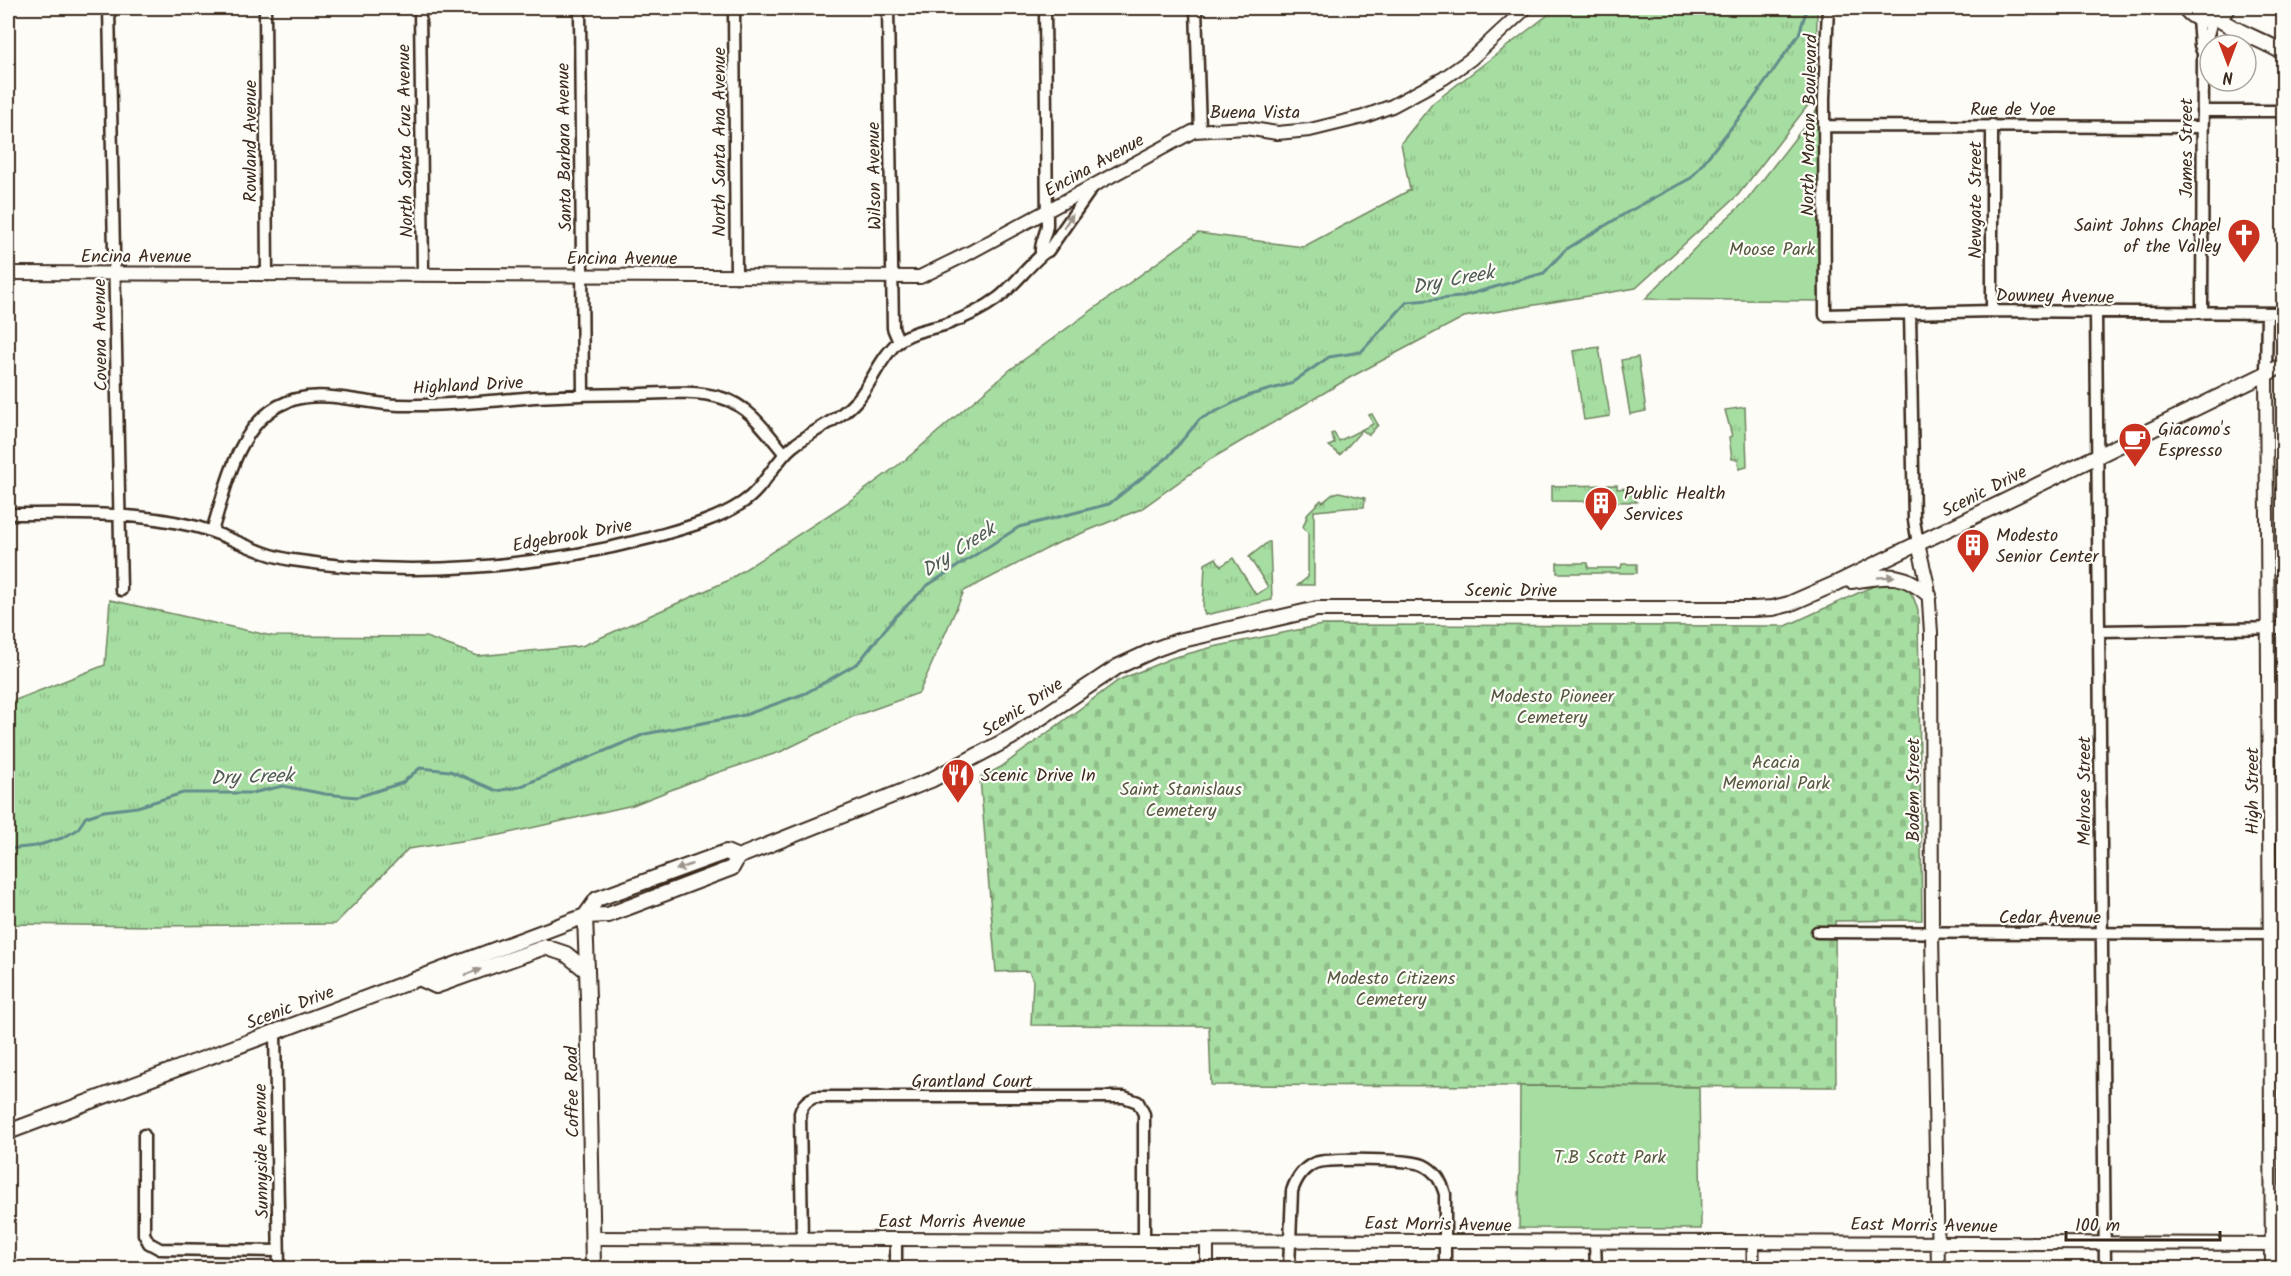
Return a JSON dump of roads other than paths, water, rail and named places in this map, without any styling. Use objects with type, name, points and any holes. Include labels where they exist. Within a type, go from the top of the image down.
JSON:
[{"type":"main road","points":[[2196,14],[2229,8],[2244,31],[2283,53]]},
{"type":"main road","points":[[2196,14],[2237,31],[2244,31]]},
{"type":"main road","name":"Scenic Drive","points":[[8,1132],[585,915],[597,899],[726,852],[738,857],[931,780],[1012,737],[1117,667],[1178,641],[1317,609],[1764,609],[1789,604],[1918,544],[2283,365]]},
{"type":"main road","points":[[1837,583],[1895,576],[1906,579],[1929,595]]},
{"type":"main road","name":"Coffee Road","points":[[585,915],[593,1269]]},
{"type":"main road","points":[[419,978],[436,986],[545,947],[566,954],[587,970]]},
{"type":"street","name":"Covena Avenue","points":[[109,8],[121,590]]},
{"type":"street","name":"Rowland Avenue","points":[[265,8],[267,275]]},
{"type":"street","name":"North Santa Cruz Avenue","points":[[420,8],[423,275]]},
{"type":"street","name":"Santa Barbara Avenue","points":[[580,8],[583,395]]},
{"type":"street","name":"North Santa Ana Avenue","points":[[734,8],[736,277]]},
{"type":"street","name":"Wilson Avenue","points":[[888,8],[893,329],[899,342]]},
{"type":"street","name":"Edgebrook Drive","points":[[1041,252],[1040,246],[1046,230],[1047,212],[1045,8]]},
{"type":"street","points":[[1196,8],[1200,129]]},
{"type":"street","name":"Buena Vista","points":[[1200,129],[1246,128],[1276,134],[1310,130],[1363,117],[1392,106],[1444,78],[1491,42],[1525,8]]},
{"type":"street","name":"North Morton Boulevard","points":[[1825,315],[1824,126],[1828,8]]},
{"type":"street","name":"James Street","points":[[2196,14],[2203,54],[2202,314]]},
{"type":"street","points":[[2202,111],[2283,111]]},
{"type":"street","name":"Rue de Yoe","points":[[1824,126],[1992,125],[2202,128]]},
{"type":"street","name":"Newgate Street","points":[[1992,125],[1992,311]]},
{"type":"street","name":"Encina Avenue","points":[[8,273],[916,277],[928,274],[1047,212],[1200,129]]},
{"type":"street","name":"Edgebrook Drive","points":[[8,514],[120,515],[168,520],[212,531],[274,557],[341,565],[443,568],[544,559],[629,543],[684,528],[717,516],[749,498],[785,454],[800,441],[846,412],[865,391],[889,353],[899,342],[920,332],[959,320],[990,304],[1016,284],[1041,252],[1048,251],[1094,186]]},
{"type":"street","name":"Downey Avenue","points":[[1825,315],[1992,311],[2283,313]]},
{"type":"street","name":"Bodem Street","points":[[1910,313],[1913,508],[1915,530],[1929,595],[1938,1269]]},
{"type":"street","name":"Melrose Street","points":[[2096,313],[2105,1269]]},
{"type":"street","name":"High Street","points":[[2267,313],[2269,628],[2277,934],[2278,1244],[2272,1269]]},
{"type":"street","name":"Highland Drive","points":[[212,531],[237,458],[251,430],[273,410],[291,400],[322,396],[389,404],[445,405],[583,395],[675,394],[720,397],[747,410],[785,454]]},
{"type":"street","points":[[2099,631],[2283,628]]},
{"type":"street","name":"Cedar Avenue","points":[[1816,933],[2277,934]]},
{"type":"street","name":"Sunnyside Avenue","points":[[275,1032],[279,1269]]},
{"type":"street","name":"Grantland Court","points":[[801,1238],[800,1113],[808,1100],[815,1097],[1124,1097],[1138,1102],[1144,1114],[1144,1240]]},
{"type":"street","points":[[144,1135],[144,1233],[149,1243],[160,1249],[279,1251]]},
{"type":"street","points":[[1289,1269],[1291,1197],[1295,1182],[1307,1168],[1326,1161],[1412,1161],[1431,1170],[1442,1185],[1445,1194],[1445,1269]]},
{"type":"street","name":"East Morris Avenue","points":[[593,1238],[2278,1244]]},
{"type":"street","points":[[896,1239],[896,1269]]},
{"type":"street","points":[[1207,1240],[1207,1269]]},
{"type":"street","points":[[1595,1243],[1596,1269]]},
{"type":"street","points":[[1752,1243],[1753,1269]]},
{"type":"waterway","name":"Dry Creek","points":[[8,849],[36,846],[62,838],[77,830],[86,817],[104,811],[137,807],[183,793],[252,793],[283,786],[357,797],[402,783],[420,768],[450,771],[497,791],[519,787],[645,734],[745,715],[806,693],[858,663],[895,617],[928,585],[1019,527],[1109,504],[1168,457],[1200,419],[1250,395],[1290,384],[1329,357],[1361,352],[1407,302],[1460,297],[1544,273],[1565,250],[1626,213],[1691,178],[1747,108],[1799,34],[1807,8]]},
{"type":"place","name":"Saint Johns Chapel of the Valley","points":[[2244,264]]},
{"type":"place","name":"Giacomo's Espresso","points":[[2135,468]]},
{"type":"place","name":"Public Health Services","points":[[1601,532]]},
{"type":"place","name":"Modesto Senior Center","points":[[1973,574]]},
{"type":"place","name":"Scenic Drive In","points":[[958,804]]},
{"type":"park label","name":"Moose Park","points":[[1772,249]]},
{"type":"park label","name":"Modesto Pioneer Cemetery","points":[[1552,706]]},
{"type":"park label","name":"Acacia Memorial Park","points":[[1776,772]]},
{"type":"park label","name":"Saint Stanislaus Cemetery","points":[[1181,799]]},
{"type":"park label","name":"Modesto Citizens Cemetery","points":[[1391,988]]},
{"type":"park label","name":"T.B Scott Park","points":[[1610,1157]]}]
